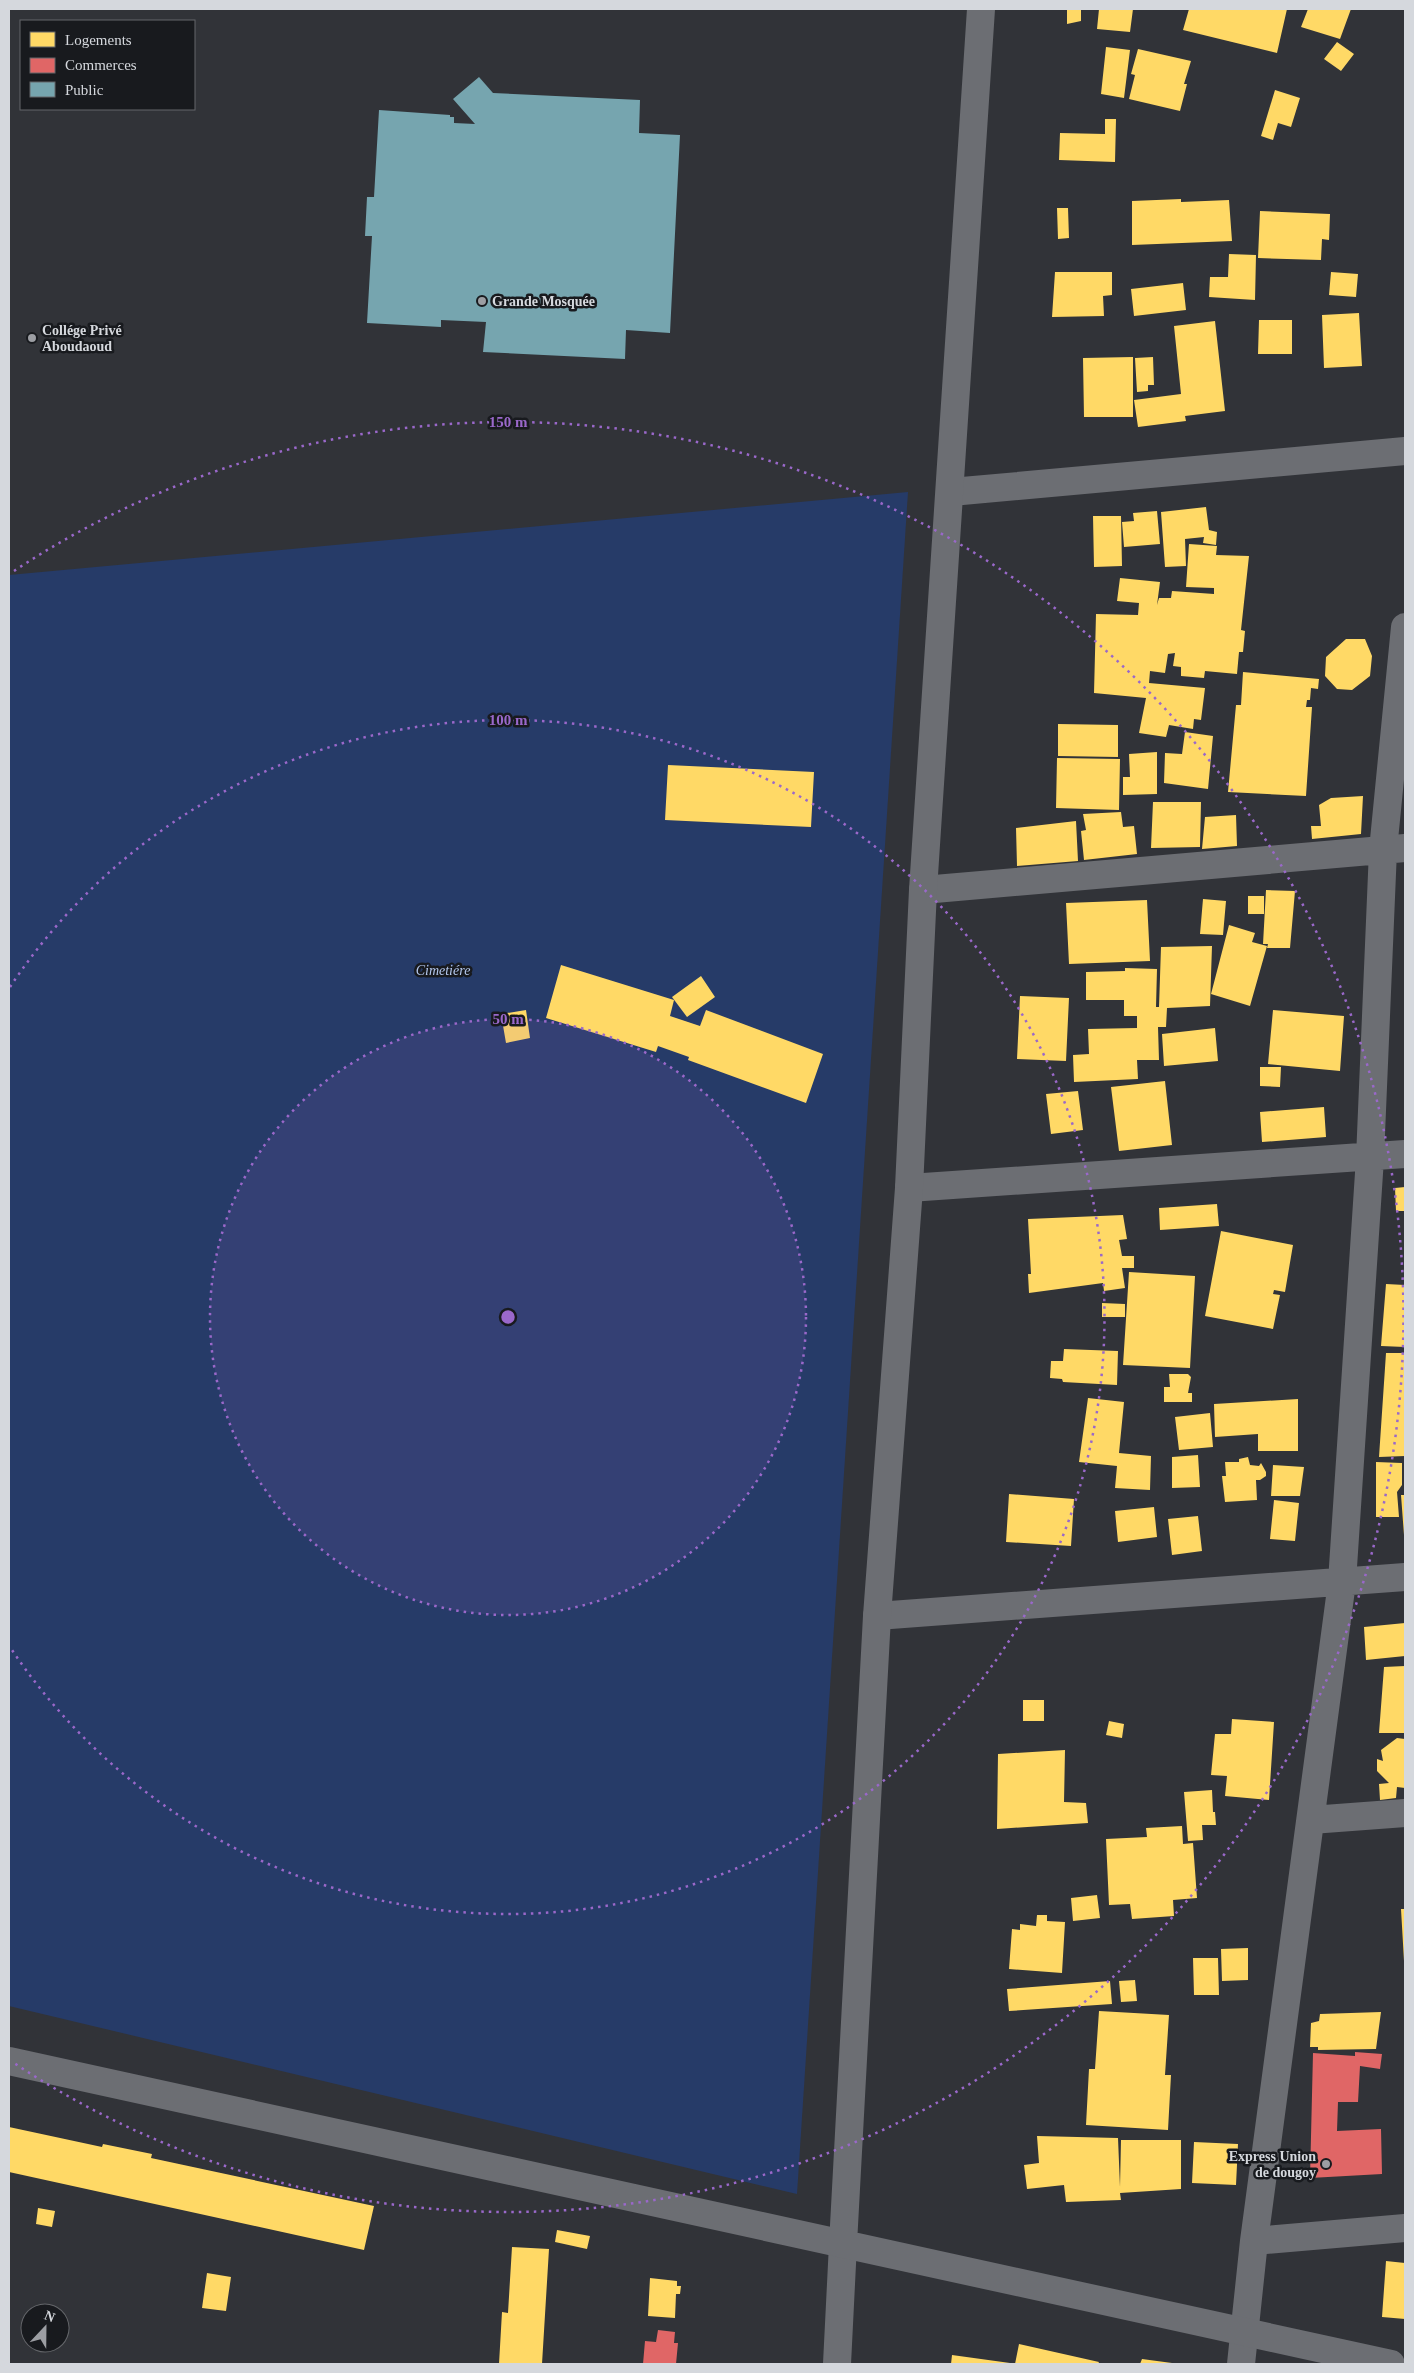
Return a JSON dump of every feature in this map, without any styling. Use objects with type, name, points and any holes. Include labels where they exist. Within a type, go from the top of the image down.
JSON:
[{"type":"street","points":[[837,2364],[876,1616],[909,1188],[923,890],[951,492],[980,9]]},
{"type":"street","points":[[951,492],[1405,451]]},
{"type":"street","points":[[1241,2364],[1254,2241],[1342,1582],[1370,1158],[1394,849],[1405,626]]},
{"type":"street","points":[[923,890],[1394,849]]},
{"type":"street","points":[[909,1188],[1370,1158],[1405,1154]]},
{"type":"street","points":[[876,1616],[1405,1577]]},
{"type":"street","points":[[1311,1820],[1405,1813]]},
{"type":"street","points":[[9,2061],[1391,2364]]},
{"type":"street","points":[[1254,2241],[1405,2228]]},
{"type":"green space","name":"Cimetiére","points":[[908,492],[797,2194],[9,2006],[9,575]]},
{"type":"building: Logements","points":[[1067,9],[1081,9],[1081,21],[1067,24]]},
{"type":"building: Logements","points":[[1099,9],[1133,9],[1130,32],[1097,29]]},
{"type":"building: Logements","points":[[1189,9],[1287,9],[1277,53],[1183,30]]},
{"type":"building: Logements","points":[[1308,9],[1351,9],[1340,39],[1301,27]]},
{"type":"building: Logements","points":[[1337,42],[1354,54],[1341,71],[1324,59]]},
{"type":"building: Logements","points":[[1106,47],[1130,50],[1124,98],[1101,94]]},
{"type":"building: Logements","points":[[1138,49],[1191,61],[1184,84],[1187,84],[1180,111],[1129,99],[1135,75],[1131,74]]},
{"type":"building: Logements","points":[[1275,90],[1300,98],[1291,127],[1278,123],[1273,140],[1261,136]]},
{"type":"building: Logements","points":[[1105,119],[1116,119],[1115,162],[1059,160],[1060,133],[1105,134]]},
{"type":"building: Logements","points":[[1181,199],[1181,202],[1229,200],[1232,241],[1132,245],[1132,201]]},
{"type":"building: Logements","points":[[1057,208],[1068,208],[1069,238],[1058,239]]},
{"type":"building: Logements","points":[[1260,211],[1330,214],[1329,240],[1322,239],[1321,260],[1258,258]]},
{"type":"building: Logements","points":[[1229,254],[1256,255],[1255,300],[1209,297],[1210,277],[1228,277]]},
{"type":"building: Logements","points":[[1055,272],[1112,272],[1112,295],[1103,296],[1104,316],[1052,317]]},
{"type":"building: Logements","points":[[1331,272],[1358,274],[1356,297],[1329,295]]},
{"type":"building: Logements","points":[[1183,283],[1186,310],[1134,316],[1131,289]]},
{"type":"building: Logements","points":[[1359,313],[1362,366],[1324,368],[1322,315]]},
{"type":"building: Logements","points":[[1259,320],[1292,320],[1292,354],[1258,354]]},
{"type":"building: Logements","points":[[1215,321],[1225,411],[1185,416],[1186,421],[1138,427],[1134,400],[1181,394],[1174,326]]},
{"type":"building: Logements","points":[[1133,357],[1133,417],[1084,417],[1083,358]]},
{"type":"building: Logements","points":[[1153,357],[1154,385],[1148,385],[1148,391],[1137,392],[1135,358]]},
{"type":"building: Logements","points":[[1206,507],[1209,530],[1217,532],[1216,545],[1203,543],[1204,537],[1185,539],[1186,566],[1165,567],[1161,512]]},
{"type":"building: Logements","points":[[1157,511],[1160,544],[1124,547],[1122,522],[1134,521],[1133,513]]},
{"type":"building: Logements","points":[[1093,516],[1121,516],[1122,566],[1094,567]]},
{"type":"building: Logements","points":[[1189,544],[1217,546],[1216,555],[1249,556],[1241,630],[1245,631],[1243,652],[1239,652],[1237,674],[1205,671],[1204,678],[1181,676],[1181,667],[1173,666],[1175,653],[1168,654],[1165,673],[1150,671],[1149,683],[1205,688],[1201,720],[1194,719],[1193,729],[1169,725],[1166,737],[1139,733],[1146,698],[1094,693],[1096,614],[1138,615],[1139,603],[1117,601],[1120,578],[1160,582],[1157,605],[1159,598],[1171,598],[1172,591],[1214,594],[1214,588],[1186,587]]},
{"type":"building: Logements","points":[[1346,639],[1365,639],[1372,656],[1370,676],[1352,690],[1337,689],[1325,676],[1326,657]]},
{"type":"building: Logements","points":[[1243,672],[1319,679],[1318,689],[1311,688],[1310,700],[1307,700],[1306,707],[1312,707],[1306,796],[1228,792],[1236,705],[1241,705]]},
{"type":"building: Logements","points":[[1058,724],[1118,725],[1118,757],[1058,756]]},
{"type":"building: Logements","points":[[1185,732],[1213,736],[1208,789],[1164,783],[1165,753],[1182,754]]},
{"type":"building: Logements","points":[[1157,752],[1157,794],[1123,795],[1123,777],[1130,777],[1129,754]]},
{"type":"building: Logements","points":[[1057,758],[1120,759],[1119,810],[1056,808]]},
{"type":"building: Logements","points":[[668,765],[814,772],[811,827],[665,820]]},
{"type":"building: Logements","points":[[1363,796],[1361,834],[1312,839],[1311,826],[1321,826],[1319,805],[1331,798]]},
{"type":"building: Logements","points":[[1153,802],[1201,802],[1200,847],[1151,848]]},
{"type":"building: Logements","points":[[1121,812],[1123,827],[1134,826],[1137,854],[1084,860],[1081,831],[1086,830],[1083,814]]},
{"type":"building: Logements","points":[[1236,815],[1237,846],[1202,849],[1205,817]]},
{"type":"building: Logements","points":[[1076,821],[1078,861],[1017,866],[1016,828]]},
{"type":"building: Logements","points":[[1266,890],[1295,891],[1290,948],[1267,948],[1268,944],[1263,944]]},
{"type":"building: Logements","points":[[1248,896],[1264,896],[1264,914],[1248,914]]},
{"type":"building: Logements","points":[[1203,899],[1226,901],[1223,935],[1200,934]]},
{"type":"building: Logements","points":[[1147,900],[1150,961],[1069,964],[1066,903]]},
{"type":"building: Logements","points":[[1229,925],[1255,933],[1252,942],[1267,946],[1250,1006],[1211,994]]},
{"type":"building: Logements","points":[[1212,946],[1210,1006],[1167,1008],[1166,1027],[1158,1027],[1159,1060],[1137,1060],[1138,1079],[1074,1082],[1073,1055],[1089,1054],[1088,1029],[1137,1028],[1137,1016],[1124,1016],[1124,1000],[1086,1000],[1086,972],[1125,971],[1125,968],[1157,969],[1156,1007],[1159,1007],[1161,947]]},
{"type":"building: Logements","points":[[561,965],[674,1000],[670,1016],[700,1026],[706,1010],[823,1054],[806,1103],[688,1060],[689,1057],[658,1046],[656,1052],[546,1018]]},
{"type":"building: Logements","points":[[701,976],[715,997],[687,1017],[672,997]]},
{"type":"building: Logements","points":[[1020,996],[1069,998],[1066,1061],[1017,1059]]},
{"type":"building: Logements","points":[[526,1010],[530,1038],[506,1043],[501,1014]]},
{"type":"building: Logements","points":[[1273,1010],[1344,1016],[1340,1071],[1268,1064]]},
{"type":"building: Logements","points":[[1215,1028],[1218,1061],[1164,1066],[1162,1034]]},
{"type":"building: Logements","points":[[1260,1067],[1281,1067],[1280,1087],[1260,1086]]},
{"type":"building: Logements","points":[[1165,1081],[1172,1145],[1119,1151],[1111,1087]]},
{"type":"building: Logements","points":[[1078,1091],[1083,1130],[1051,1134],[1046,1094]]},
{"type":"building: Logements","points":[[1324,1107],[1326,1137],[1262,1142],[1260,1112]]},
{"type":"building: Logements","points":[[1405,1187],[1405,1211],[1396,1211],[1395,1188]]},
{"type":"building: Logements","points":[[1217,1204],[1219,1226],[1160,1230],[1159,1208]]},
{"type":"building: Logements","points":[[1123,1215],[1127,1239],[1119,1240],[1122,1256],[1134,1256],[1134,1268],[1122,1268],[1125,1288],[1104,1291],[1103,1283],[1029,1293],[1028,1274],[1031,1274],[1028,1219]]},
{"type":"building: Logements","points":[[1221,1231],[1293,1245],[1285,1292],[1274,1290],[1273,1294],[1280,1295],[1273,1329],[1205,1316]]},
{"type":"building: Logements","points":[[1129,1272],[1195,1276],[1190,1368],[1123,1365]]},
{"type":"building: Logements","points":[[1386,1284],[1405,1285],[1405,1347],[1381,1346]]},
{"type":"building: Logements","points":[[1102,1303],[1125,1304],[1125,1317],[1102,1317]]},
{"type":"building: Logements","points":[[1064,1349],[1118,1351],[1117,1385],[1063,1382],[1062,1379],[1050,1378],[1051,1361],[1063,1361]]},
{"type":"building: Logements","points":[[1386,1353],[1405,1353],[1405,1456],[1379,1457]]},
{"type":"building: Logements","points":[[1169,1374],[1188,1374],[1191,1377],[1188,1393],[1192,1393],[1192,1402],[1164,1402],[1164,1387],[1170,1387]]},
{"type":"building: Logements","points":[[1088,1398],[1124,1402],[1119,1453],[1151,1456],[1150,1490],[1115,1488],[1117,1466],[1079,1462]]},
{"type":"building: Logements","points":[[1298,1399],[1298,1451],[1258,1451],[1258,1434],[1215,1437],[1214,1404]]},
{"type":"building: Logements","points":[[1210,1413],[1213,1447],[1179,1450],[1175,1417]]},
{"type":"building: Logements","points":[[1198,1455],[1200,1487],[1172,1488],[1172,1457]]},
{"type":"building: Logements","points":[[1248,1457],[1250,1465],[1259,1466],[1261,1463],[1266,1472],[1266,1476],[1256,1480],[1257,1500],[1225,1502],[1222,1476],[1226,1476],[1225,1462],[1239,1462],[1239,1459]]},
{"type":"building: Logements","points":[[1376,1462],[1402,1463],[1402,1485],[1397,1492],[1399,1517],[1376,1517]]},
{"type":"building: Logements","points":[[1273,1465],[1304,1467],[1300,1496],[1271,1496]]},
{"type":"building: Logements","points":[[1009,1494],[1074,1499],[1071,1546],[1006,1542]]},
{"type":"building: Logements","points":[[1401,1495],[1405,1495],[1405,1535],[1404,1535]]},
{"type":"building: Logements","points":[[1274,1500],[1299,1503],[1295,1541],[1270,1539]]},
{"type":"building: Logements","points":[[1154,1507],[1157,1537],[1118,1542],[1115,1511]]},
{"type":"building: Logements","points":[[1198,1516],[1202,1551],[1172,1555],[1168,1519]]},
{"type":"building: Logements","points":[[1405,1623],[1405,1656],[1366,1660],[1364,1627]]},
{"type":"building: Logements","points":[[1405,1666],[1405,1733],[1379,1733],[1384,1667]]},
{"type":"building: Logements","points":[[1023,1700],[1044,1700],[1044,1721],[1023,1721]]},
{"type":"building: Logements","points":[[1232,1719],[1274,1722],[1269,1800],[1225,1796],[1227,1776],[1211,1775],[1215,1734],[1231,1734]]},
{"type":"building: Logements","points":[[1109,1721],[1124,1724],[1122,1738],[1106,1735]]},
{"type":"building: Logements","points":[[1397,1738],[1405,1739],[1405,1788],[1397,1787],[1396,1798],[1380,1800],[1379,1784],[1389,1783],[1377,1771],[1377,1759],[1383,1761],[1381,1750]]},
{"type":"building: Logements","points":[[1065,1750],[1064,1802],[1086,1803],[1088,1823],[997,1829],[998,1754]]},
{"type":"building: Logements","points":[[1212,1790],[1213,1812],[1215,1812],[1216,1825],[1202,1825],[1203,1840],[1188,1841],[1184,1792]]},
{"type":"building: Logements","points":[[1182,1826],[1183,1844],[1193,1843],[1197,1898],[1173,1900],[1174,1916],[1132,1919],[1130,1904],[1109,1905],[1106,1839],[1147,1837],[1146,1828]]},
{"type":"building: Logements","points":[[1097,1895],[1100,1918],[1073,1921],[1071,1898]]},
{"type":"building: Logements","points":[[1401,1909],[1405,1909],[1405,1961],[1404,1961]]},
{"type":"building: Logements","points":[[1037,1915],[1047,1915],[1047,1921],[1065,1922],[1062,1973],[1009,1969],[1012,1929],[1020,1930],[1020,1924],[1036,1926]]},
{"type":"building: Logements","points":[[1248,1948],[1248,1980],[1222,1981],[1221,1949]]},
{"type":"building: Logements","points":[[1193,1958],[1218,1958],[1219,1995],[1194,1995]]},
{"type":"building: Logements","points":[[1135,1980],[1137,2001],[1121,2002],[1119,1981]]},
{"type":"building: Logements","points":[[1110,1981],[1112,2004],[1009,2011],[1007,1989]]},
{"type":"building: Logements","points":[[1099,2011],[1169,2015],[1165,2075],[1171,2075],[1168,2130],[1086,2125],[1089,2069],[1095,2069]]},
{"type":"building: Logements","points":[[1381,2012],[1376,2049],[1318,2050],[1318,2047],[1310,2047],[1311,2023],[1319,2021],[1320,2014]]},
{"type":"building: Logements","points":[[9,2127],[102,2147],[103,2144],[152,2154],[151,2158],[374,2206],[364,2250],[9,2172]]},
{"type":"building: Logements","points":[[1037,2136],[1118,2138],[1120,2187],[1121,2140],[1181,2140],[1181,2189],[1120,2193],[1121,2200],[1066,2202],[1064,2185],[1027,2189],[1024,2165],[1039,2163]]},
{"type":"building: Logements","points":[[1194,2142],[1238,2144],[1236,2185],[1192,2183]]},
{"type":"building: Logements","points":[[38,2208],[55,2211],[52,2227],[36,2224]]},
{"type":"building: Logements","points":[[557,2230],[590,2236],[587,2249],[555,2242]]},
{"type":"building: Logements","points":[[512,2247],[549,2249],[542,2364],[499,2364],[502,2312],[508,2313]]},
{"type":"building: Logements","points":[[1386,2261],[1405,2263],[1405,2319],[1382,2317]]},
{"type":"building: Logements","points":[[207,2273],[231,2277],[226,2311],[202,2308]]},
{"type":"building: Logements","points":[[650,2278],[677,2281],[677,2286],[681,2286],[680,2294],[676,2294],[675,2318],[648,2316]]},
{"type":"building: Logements","points":[[1019,2344],[1099,2362],[1098,2364],[1015,2364]]},
{"type":"building: Logements","points":[[952,2355],[1010,2363],[1010,2364],[951,2364]]},
{"type":"building: Logements","points":[[1142,2359],[1172,2363],[1172,2364],[1140,2364]]},
{"type":"building: Commerces","points":[[1355,2052],[1382,2054],[1380,2069],[1360,2066],[1358,2102],[1338,2102],[1337,2131],[1381,2129],[1382,2174],[1310,2178],[1313,2053],[1355,2056]]},
{"type":"building: Commerces","points":[[658,2330],[675,2332],[674,2343],[678,2343],[676,2364],[643,2364],[645,2341],[656,2342]]},
{"type":"building: Public","points":[[479,77],[493,93],[640,100],[639,133],[680,135],[670,333],[626,330],[625,359],[483,352],[486,322],[441,320],[441,327],[367,323],[372,236],[365,236],[367,197],[374,197],[379,110],[450,115],[450,117],[454,117],[454,123],[475,124],[453,99]]},
{"type":"place","name":"Grande Mosquée","points":[[482,301]]},
{"type":"place","name":"Collége Privé Aboudaoud","points":[[32,338]]},
{"type":"place","name":"Express Union de dougoy","points":[[1326,2164]]}]
